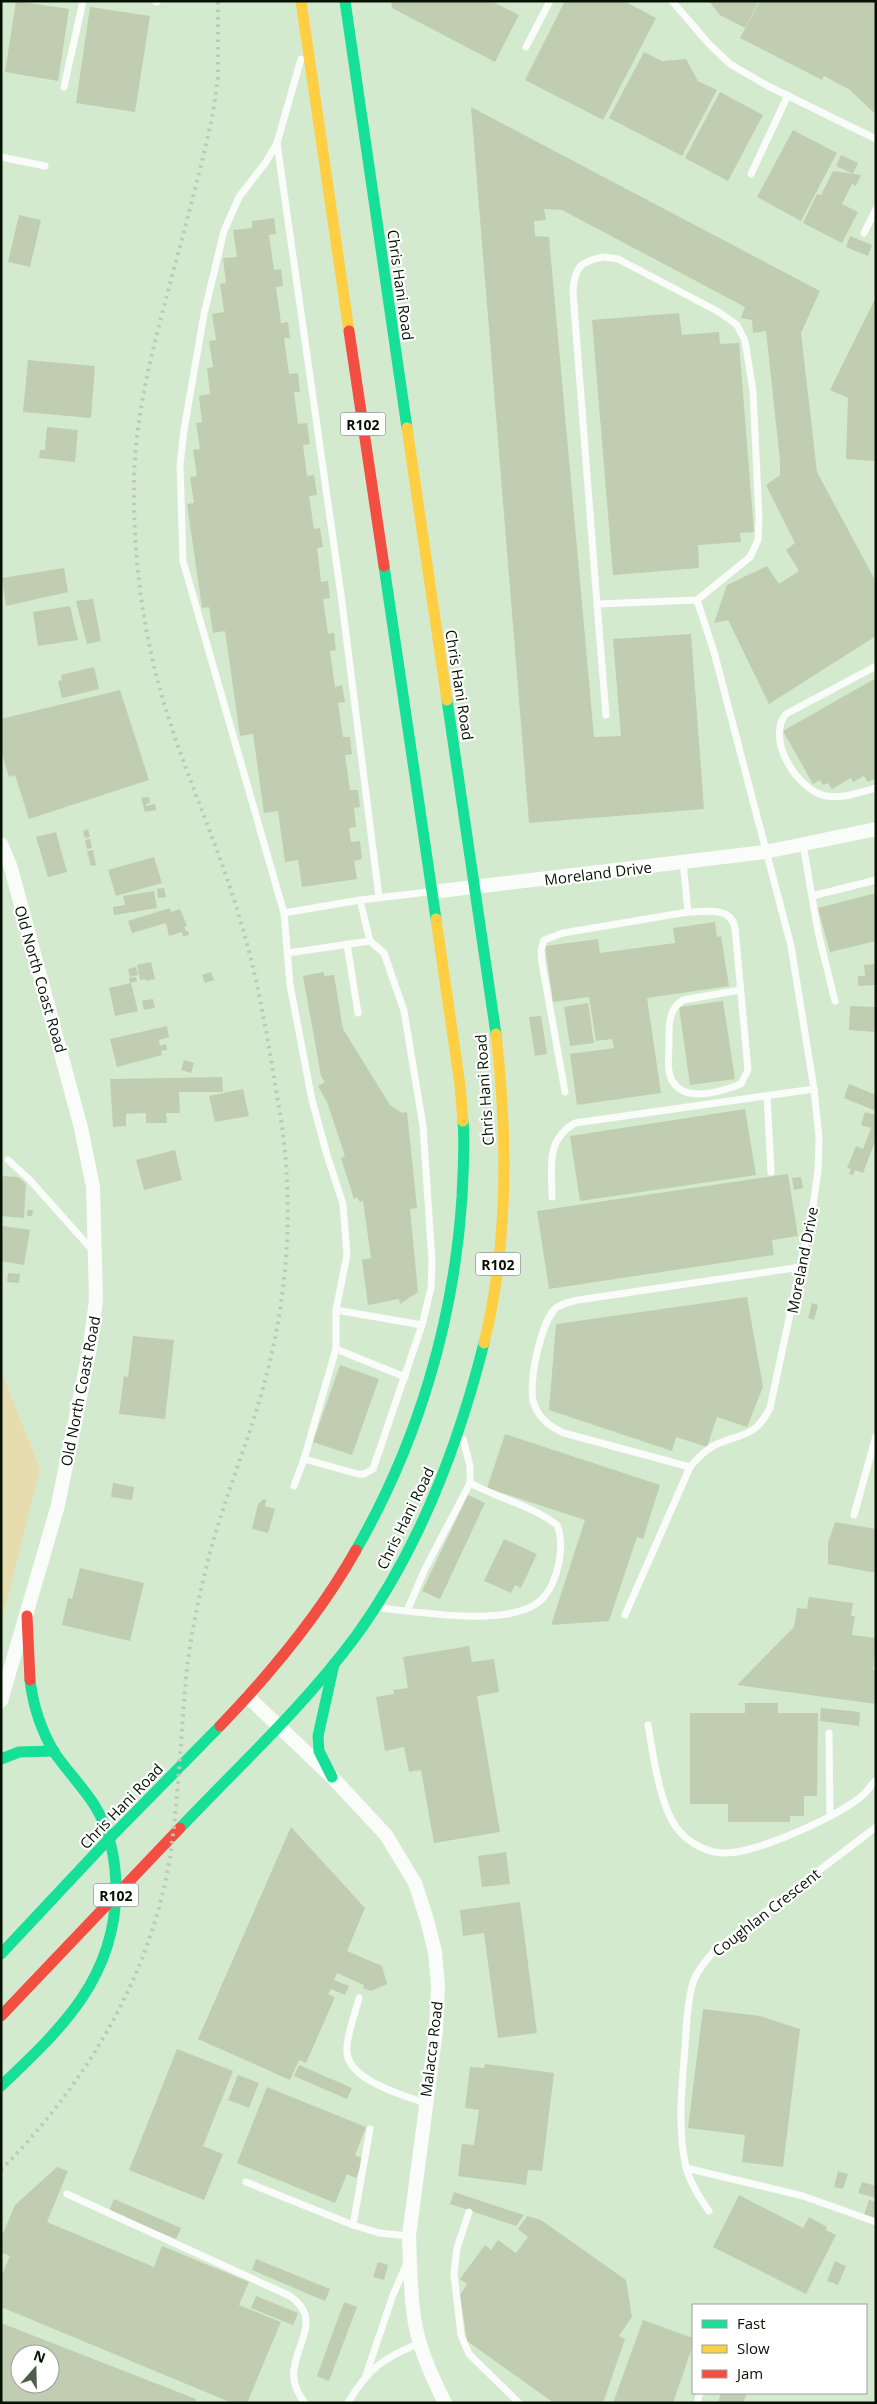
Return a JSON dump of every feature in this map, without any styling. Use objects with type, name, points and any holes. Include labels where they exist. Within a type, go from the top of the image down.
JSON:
[{"type":"main road","name":"Chris Hani Road","points":[[1,1954],[106,1842],[248,1697],[301,1632],[346,1568],[380,1510],[421,1408],[439,1346],[452,1289],[460,1222],[465,1141],[460,1085],[301,1]]},
{"type":"main road","name":"Chris Hani Road","points":[[1,2016],[278,1725],[335,1662],[375,1607],[390,1584],[436,1496],[460,1430],[487,1337],[498,1262],[505,1181],[504,1118],[498,1051],[477,888],[442,667],[345,1]]},
{"type":"main road","points":[[1,2086],[61,2026],[87,1993],[102,1960],[114,1918],[116,1867],[112,1843],[98,1811],[82,1785],[54,1751],[45,1734],[30,1690],[26,1660],[27,1616]]},
{"type":"main road","points":[[332,1777],[319,1751],[318,1736],[335,1662]]},
{"type":"main road","points":[[1,1759],[19,1752],[54,1751]]},
{"type":"street","name":"Moreland Drive","points":[[432,892],[765,852],[876,829]]},
{"type":"street","name":"Old North Coast Road","points":[[1,844],[10,868],[82,1128],[93,1187],[96,1254],[96,1300],[89,1353],[58,1505],[1,1701]]},
{"type":"street","name":"Malacca Road","points":[[248,1697],[366,1812],[397,1852],[415,1883],[427,1920],[435,1952],[438,1986],[436,2030],[409,2236],[413,2310],[420,2343],[432,2376],[445,2403]]},
{"type":"lane","points":[[64,87],[83,1]]},
{"type":"lane","points":[[526,47],[550,1]]},
{"type":"lane","points":[[672,1],[709,44],[730,64],[876,139]]},
{"type":"lane","points":[[294,1486],[304,1459],[336,1349],[336,1310],[347,1255],[343,1204],[326,1155],[312,1100],[290,985],[284,913],[183,561],[180,465],[184,430],[204,314],[224,231],[239,197],[266,162],[277,143],[307,39]]},
{"type":"lane","points":[[751,174],[788,95]]},
{"type":"lane","points":[[277,143],[350,662],[379,898]]},
{"type":"lane","points":[[1,157],[45,166]]},
{"type":"lane","points":[[864,233],[876,209]]},
{"type":"lane","points":[[597,604],[698,600],[750,557],[758,540],[759,518],[753,391],[746,341],[736,325],[719,312],[618,259],[604,257],[592,259],[582,265],[573,275],[573,293],[597,604],[606,715]]},
{"type":"lane","name":"Moreland Drive","points":[[625,1614],[690,1467],[702,1454],[716,1444],[754,1431],[762,1423],[770,1408],[801,1267],[818,1171],[819,1138],[814,1089],[791,946],[714,652],[698,600]]},
{"type":"lane","points":[[876,666],[786,714],[781,721],[778,738],[783,752],[800,780],[810,790],[826,796],[843,796],[876,788]]},
{"type":"lane","points":[[804,844],[812,896],[835,1001]]},
{"type":"lane","points":[[683,862],[688,912]]},
{"type":"lane","points":[[812,896],[876,880]]},
{"type":"lane","points":[[284,913],[360,900],[432,892]]},
{"type":"lane","points":[[304,1459],[358,1474],[364,1474],[373,1469],[422,1325],[431,1288],[432,1261],[423,1126],[418,1087],[398,988],[384,953],[370,941],[360,900]]},
{"type":"lane","points":[[565,1092],[542,963],[541,950],[544,940],[562,933],[688,912],[722,912],[732,919],[740,990],[748,1070],[741,1084],[730,1088],[691,1094],[673,1083],[669,1072],[669,1024],[671,1013],[675,1005],[683,1000],[740,990]]},
{"type":"lane","points":[[288,953],[370,941]]},
{"type":"lane","points":[[347,944],[358,1013]]},
{"type":"lane","points":[[552,1198],[552,1154],[554,1143],[564,1129],[575,1123],[814,1089]]},
{"type":"lane","points":[[768,1096],[771,1172]]},
{"type":"lane","points":[[8,1160],[29,1179],[96,1254]]},
{"type":"lane","points":[[690,1467],[564,1433],[551,1427],[540,1417],[534,1404],[531,1390],[542,1332],[549,1316],[556,1308],[578,1300],[801,1267]]},
{"type":"lane","points":[[336,1310],[422,1325]]},
{"type":"lane","points":[[336,1349],[404,1377]]},
{"type":"lane","points":[[407,1611],[425,1568],[470,1483],[470,1466],[460,1430]]},
{"type":"lane","points":[[854,1516],[876,1436]]},
{"type":"lane","points":[[375,1607],[469,1616],[505,1614],[527,1609],[541,1601],[552,1587],[561,1543],[557,1525],[547,1517],[493,1495],[470,1483]]},
{"type":"lane","points":[[648,1724],[660,1788],[676,1827],[698,1847],[723,1854],[739,1853],[790,1835],[863,1796],[876,1780]]},
{"type":"lane","points":[[829,1733],[830,1815]]},
{"type":"lane","name":"Coughlan Crescent","points":[[709,2210],[695,2190],[686,2168],[682,2144],[683,2070],[692,1985],[700,1969],[721,1945],[876,1827]]},
{"type":"lane","points":[[359,1998],[346,2047],[352,2067],[379,2086],[425,2104]]},
{"type":"lane","points":[[353,2225],[370,2129]]},
{"type":"lane","points":[[686,2168],[803,2196],[876,2222]]},
{"type":"lane","points":[[246,2182],[353,2225],[379,2233],[409,2236]]},
{"type":"lane","points":[[67,2194],[290,2296],[300,2303],[304,2310],[306,2330],[294,2371],[299,2394],[305,2403]]},
{"type":"lane","points":[[469,2212],[457,2248],[454,2274],[460,2335],[469,2354],[519,2403]]},
{"type":"lane","points":[[348,2403],[366,2375],[393,2295],[410,2257]]},
{"type":"lane","points":[[366,2375],[395,2353],[420,2343]]},
{"type":"shaded area","points":[[1,1371],[40,1469],[1,1623]]},
{"type":"building","points":[[16,1],[69,9],[58,81],[5,72]]},
{"type":"building","points":[[391,1],[491,1],[519,15],[495,62],[392,8]]},
{"type":"building","points":[[565,1],[624,1],[656,18],[603,120],[525,80]]},
{"type":"building","points":[[709,1],[759,1],[745,28],[720,15]]},
{"type":"building","points":[[760,1],[876,1],[876,110],[874,113],[850,90],[824,76],[822,80],[740,38]]},
{"type":"building","points":[[90,7],[150,16],[135,112],[76,103]]},
{"type":"building","points":[[644,52],[662,61],[686,59],[698,81],[717,90],[682,156],[609,118]]},
{"type":"building","points":[[720,92],[763,115],[728,181],[685,158]]},
{"type":"building","points":[[471,107],[820,291],[801,333],[817,472],[876,582],[876,636],[769,704],[728,620],[714,623],[727,585],[767,566],[779,584],[799,571],[786,550],[795,543],[766,485],[780,475],[780,461],[766,331],[753,333],[752,320],[741,318],[745,307],[562,210],[544,209],[546,220],[534,221],[535,236],[549,237],[594,737],[621,736],[613,639],[691,634],[704,809],[529,823]]},
{"type":"building","points":[[793,130],[837,153],[801,221],[757,197]]},
{"type":"building","points":[[841,155],[858,163],[853,174],[836,166]]},
{"type":"building","points":[[833,171],[861,175],[856,186],[852,184],[842,204],[858,212],[842,243],[803,223],[817,194],[821,195]]},
{"type":"building","points":[[19,215],[41,220],[30,267],[8,262]]},
{"type":"building","points":[[274,218],[276,234],[269,235],[274,270],[281,269],[283,286],[276,287],[281,323],[288,322],[290,338],[284,338],[289,374],[298,373],[300,392],[294,392],[298,424],[307,423],[310,444],[303,445],[307,476],[314,475],[317,495],[309,496],[314,529],[320,528],[323,547],[317,548],[321,582],[328,581],[330,598],[323,599],[328,634],[334,633],[336,650],[330,651],[335,687],[342,685],[345,702],[338,703],[343,737],[350,737],[352,754],[345,755],[350,790],[358,790],[360,807],[354,808],[356,827],[349,828],[351,842],[360,841],[362,859],[354,861],[357,879],[302,887],[298,860],[285,862],[278,811],[264,813],[253,734],[240,736],[225,631],[213,633],[209,607],[202,608],[187,504],[194,503],[190,477],[197,476],[193,450],[200,449],[196,423],[202,422],[199,396],[210,394],[207,368],[213,367],[209,341],[216,340],[212,314],[224,312],[220,284],[226,283],[223,258],[237,257],[233,230],[252,228],[252,221]]},
{"type":"building","points":[[850,236],[872,245],[868,256],[846,247]]},
{"type":"building","points":[[876,297],[876,461],[846,459],[848,398],[830,390]]},
{"type":"building","points":[[679,313],[682,335],[719,332],[720,344],[739,343],[754,532],[740,533],[741,542],[698,545],[699,568],[613,575],[592,320]]},
{"type":"building","points":[[28,360],[95,366],[91,418],[23,412]]},
{"type":"building","points":[[47,427],[78,430],[75,462],[39,458],[40,450],[45,450]]},
{"type":"building","points":[[64,568],[68,592],[6,606],[2,578]]},
{"type":"building","points":[[93,599],[101,641],[87,644],[76,601]]},
{"type":"building","points":[[70,606],[78,640],[38,646],[33,612]]},
{"type":"building","points":[[94,667],[99,689],[62,698],[58,681],[62,680],[61,675]]},
{"type":"building","points":[[876,678],[876,778],[868,782],[864,776],[853,782],[851,778],[832,789],[828,783],[823,785],[820,780],[813,784],[783,731]]},
{"type":"building","points":[[120,690],[149,780],[29,819],[15,775],[9,777],[1,751],[1,719]]},
{"type":"building","points":[[149,797],[150,803],[146,804],[146,806],[155,804],[156,810],[145,812],[141,798]]},
{"type":"building","points":[[88,829],[90,837],[85,838],[83,831]]},
{"type":"building","points":[[56,832],[67,872],[48,877],[36,837]]},
{"type":"building","points":[[90,839],[92,848],[87,849],[85,840]]},
{"type":"building","points":[[93,850],[96,865],[91,866],[87,851]]},
{"type":"building","points":[[154,857],[162,883],[116,896],[108,870]]},
{"type":"building","points":[[164,888],[166,897],[158,898],[157,889]]},
{"type":"building","points":[[154,891],[157,908],[114,915],[113,907],[125,905],[123,896]]},
{"type":"building","points":[[876,893],[876,941],[830,952],[818,908]]},
{"type":"building","points":[[170,908],[171,912],[180,909],[187,926],[184,927],[189,935],[183,936],[182,932],[169,936],[166,923],[132,933],[128,921]]},
{"type":"building","points":[[715,922],[717,937],[721,936],[729,986],[647,998],[661,1093],[577,1105],[570,1054],[614,1048],[612,1039],[596,1041],[589,997],[553,1002],[545,946],[598,939],[600,953],[675,943],[673,928]]},
{"type":"building","points":[[151,962],[155,979],[140,980],[137,965]]},
{"type":"building","points":[[876,964],[876,985],[858,986],[858,976],[865,976],[864,965]]},
{"type":"building","points":[[136,967],[138,975],[130,977],[128,969]]},
{"type":"building","points":[[211,972],[214,980],[205,983],[202,975]]},
{"type":"building","points":[[324,972],[324,976],[334,975],[343,1029],[390,1105],[402,1113],[407,1112],[417,1208],[410,1209],[418,1292],[400,1304],[399,1299],[368,1305],[362,1260],[371,1258],[363,1201],[360,1202],[357,1197],[354,1199],[341,1158],[345,1156],[327,1102],[318,1086],[325,1082],[321,1076],[303,976]]},
{"type":"building","points":[[136,977],[137,981],[130,983],[129,978]]},
{"type":"building","points":[[131,983],[138,1011],[115,1016],[109,988]]},
{"type":"building","points":[[153,999],[155,1008],[144,1010],[142,1001]]},
{"type":"building","points":[[723,1001],[735,1079],[690,1085],[679,1007]]},
{"type":"building","points":[[588,1003],[594,1043],[570,1046],[564,1007]]},
{"type":"building","points":[[850,1006],[876,1007],[876,1032],[849,1030]]},
{"type":"building","points":[[541,1016],[547,1054],[535,1056],[529,1017]]},
{"type":"building","points":[[167,1026],[169,1037],[159,1040],[160,1046],[166,1044],[167,1050],[161,1051],[162,1055],[117,1067],[110,1039]]},
{"type":"building","points":[[184,1060],[194,1063],[191,1073],[181,1070]]},
{"type":"building","points":[[222,1077],[223,1092],[179,1092],[180,1113],[166,1113],[167,1123],[146,1123],[146,1113],[126,1114],[126,1126],[113,1127],[110,1079]]},
{"type":"building","points":[[849,1084],[876,1095],[876,1111],[844,1098]]},
{"type":"building","points":[[243,1089],[249,1116],[215,1122],[209,1096]]},
{"type":"building","points":[[745,1109],[756,1175],[580,1201],[570,1136]]},
{"type":"building","points":[[865,1112],[876,1115],[876,1139],[863,1173],[855,1170],[853,1175],[849,1174],[851,1169],[847,1168],[856,1146],[863,1149],[871,1128],[861,1125]]},
{"type":"building","points":[[175,1150],[182,1180],[144,1190],[136,1160]]},
{"type":"building","points":[[788,1174],[798,1236],[772,1240],[774,1255],[549,1289],[537,1211]]},
{"type":"building","points":[[1,1176],[18,1177],[26,1184],[24,1218],[1,1216]]},
{"type":"building","points":[[801,1177],[803,1188],[794,1190],[792,1178]]},
{"type":"building","points":[[27,1210],[33,1210],[32,1216],[27,1216]]},
{"type":"building","points":[[3,1226],[30,1230],[24,1265],[1,1261]]},
{"type":"building","points":[[8,1273],[20,1274],[19,1283],[7,1282]]},
{"type":"building","points":[[747,1297],[763,1387],[747,1427],[717,1417],[707,1447],[676,1437],[672,1451],[549,1410],[556,1324]]},
{"type":"building","points":[[812,1303],[818,1305],[814,1320],[808,1318]]},
{"type":"building","points":[[133,1336],[174,1340],[165,1419],[119,1414],[124,1376],[128,1377]]},
{"type":"building","points":[[340,1365],[379,1379],[352,1455],[313,1442]]},
{"type":"building","points":[[505,1434],[660,1485],[643,1539],[637,1537],[609,1621],[551,1625],[585,1520],[487,1488]]},
{"type":"building","points":[[113,1483],[134,1487],[132,1500],[111,1497]]},
{"type":"building","points":[[468,1495],[485,1503],[440,1599],[422,1591]]},
{"type":"building","points":[[264,1499],[266,1500],[265,1506],[275,1509],[268,1533],[252,1529],[258,1504]]},
{"type":"building","points":[[835,1522],[876,1529],[876,1573],[828,1564],[828,1543]]},
{"type":"building","points":[[504,1539],[537,1554],[521,1588],[515,1585],[511,1593],[484,1581]]},
{"type":"building","points":[[80,1568],[144,1583],[130,1641],[62,1625],[68,1598],[72,1599]]},
{"type":"building","points":[[809,1597],[853,1603],[851,1616],[855,1616],[852,1635],[876,1638],[873,1670],[876,1670],[876,1704],[737,1685],[794,1627],[797,1608],[807,1609]]},
{"type":"building","points":[[469,1646],[472,1662],[494,1659],[499,1692],[477,1696],[500,1832],[434,1843],[421,1770],[409,1772],[404,1747],[385,1751],[376,1697],[394,1694],[393,1690],[408,1688],[403,1657]]},
{"type":"building","points":[[745,1703],[778,1703],[778,1713],[818,1713],[817,1796],[804,1796],[804,1816],[790,1816],[790,1822],[728,1822],[728,1804],[690,1804],[690,1713],[745,1713]]},
{"type":"building","points":[[821,1708],[860,1712],[859,1726],[820,1721]]},
{"type":"building","points":[[291,1827],[365,1908],[347,1951],[382,1966],[387,1984],[371,1991],[363,1988],[364,1985],[337,1973],[334,1980],[349,1986],[345,1995],[331,1989],[328,1994],[335,1997],[306,2063],[299,2060],[290,2080],[198,2039]]},
{"type":"building","points":[[506,1852],[510,1884],[482,1887],[478,1856]]},
{"type":"building","points":[[520,1902],[537,2033],[498,2038],[484,1933],[463,1936],[460,1910]]},
{"type":"building","points":[[703,2009],[760,2016],[800,2029],[783,2167],[742,2162],[745,2135],[688,2128]]},
{"type":"building","points":[[177,2049],[233,2071],[203,2146],[223,2154],[204,2200],[129,2170]]},
{"type":"building","points":[[485,2064],[554,2073],[542,2171],[528,2170],[526,2185],[458,2176],[462,2144],[474,2145],[479,2110],[465,2108],[470,2067],[484,2068]]},
{"type":"building","points":[[299,2065],[352,2088],[347,2099],[294,2076]]},
{"type":"building","points":[[238,2075],[259,2083],[249,2108],[228,2100]]},
{"type":"building","points":[[267,2087],[366,2127],[355,2155],[364,2159],[356,2178],[347,2174],[335,2203],[237,2163]]},
{"type":"building","points":[[57,2167],[68,2171],[47,2222],[154,2267],[162,2246],[249,2282],[239,2305],[281,2322],[247,2403],[232,2403],[1,2307],[1,2277],[10,2256],[1,2252],[1,2238],[15,2205]]},
{"type":"building","points":[[838,2171],[848,2174],[843,2189],[834,2187]]},
{"type":"building","points":[[862,2182],[876,2186],[876,2198],[858,2193]]},
{"type":"building","points":[[454,2192],[524,2215],[516,2226],[450,2204]]},
{"type":"building","points":[[739,2195],[803,2228],[809,2217],[827,2227],[826,2230],[836,2235],[806,2294],[713,2247]]},
{"type":"building","points":[[114,2199],[181,2228],[176,2239],[109,2211]]},
{"type":"building","points":[[869,2200],[876,2202],[876,2219],[864,2215]]},
{"type":"building","points":[[527,2216],[541,2220],[626,2280],[632,2317],[619,2336],[625,2339],[603,2403],[554,2403],[467,2341],[460,2295],[467,2284],[460,2279],[485,2245],[491,2250],[498,2240],[516,2253],[528,2237],[518,2229]]},
{"type":"building","points":[[256,2259],[330,2289],[325,2301],[252,2270]]},
{"type":"building","points":[[835,2261],[846,2266],[838,2285],[827,2281]]},
{"type":"building","points":[[378,2262],[388,2265],[384,2280],[373,2277]]},
{"type":"building","points":[[256,2296],[298,2313],[293,2325],[251,2308]]},
{"type":"building","points":[[344,2302],[357,2307],[329,2381],[317,2376]]},
{"type":"building","points":[[643,2320],[692,2338],[692,2348],[673,2403],[613,2403]]},
{"type":"building","points":[[1,2323],[55,2344],[10,2344],[10,2394],[60,2394],[60,2346],[196,2399],[195,2403],[1,2403]]},
{"type":"building","points":[[721,2394],[747,2394],[743,2403],[718,2403]]},
{"type":"railway","points":[[1,2170],[32,2137],[61,2101],[87,2063],[111,2024],[132,1983],[149,1940],[162,1896],[171,1851],[187,1668],[197,1609],[218,1523],[266,1377],[284,1281],[288,1217],[285,1152],[259,994],[240,919],[220,858],[185,767],[156,674],[142,607],[135,539],[134,467],[136,441],[155,340],[213,113],[218,78],[218,1]]},
{"type":"traffic: fast","points":[[345,1],[407,428]]},
{"type":"traffic: fast","points":[[384,566],[436,919]]},
{"type":"traffic: fast","points":[[447,700],[496,1034]]},
{"type":"traffic: fast","points":[[356,1550],[398,1467],[415,1424],[441,1335],[458,1243],[462,1197],[463,1121]]},
{"type":"traffic: fast","points":[[180,1828],[294,1710],[356,1636],[379,1603],[399,1568],[434,1496],[462,1420],[484,1343]]},
{"type":"traffic: fast","points":[[332,1777],[319,1751],[318,1736],[334,1664]]},
{"type":"traffic: fast","points":[[1,2086],[44,2044],[81,2000],[95,1976],[106,1950],[113,1922],[116,1890],[115,1868],[105,1826],[95,1806],[49,1744],[38,1717],[30,1680]]},
{"type":"traffic: fast","points":[[1,1954],[106,1842],[220,1726]]},
{"type":"traffic: fast","points":[[1,1759],[19,1752],[54,1751]]},
{"type":"traffic: slow","points":[[301,1],[349,331]]},
{"type":"traffic: slow","points":[[407,428],[447,700]]},
{"type":"traffic: slow","points":[[436,919],[460,1085],[463,1121]]},
{"type":"traffic: slow","points":[[484,1343],[498,1267],[504,1189],[503,1112],[496,1034]]},
{"type":"traffic: jam","points":[[349,331],[384,566]]},
{"type":"traffic: jam","points":[[220,1726],[294,1642],[327,1597],[356,1550]]},
{"type":"traffic: jam","points":[[27,1616],[30,1680]]},
{"type":"traffic: jam","points":[[1,2016],[180,1828]]}]
